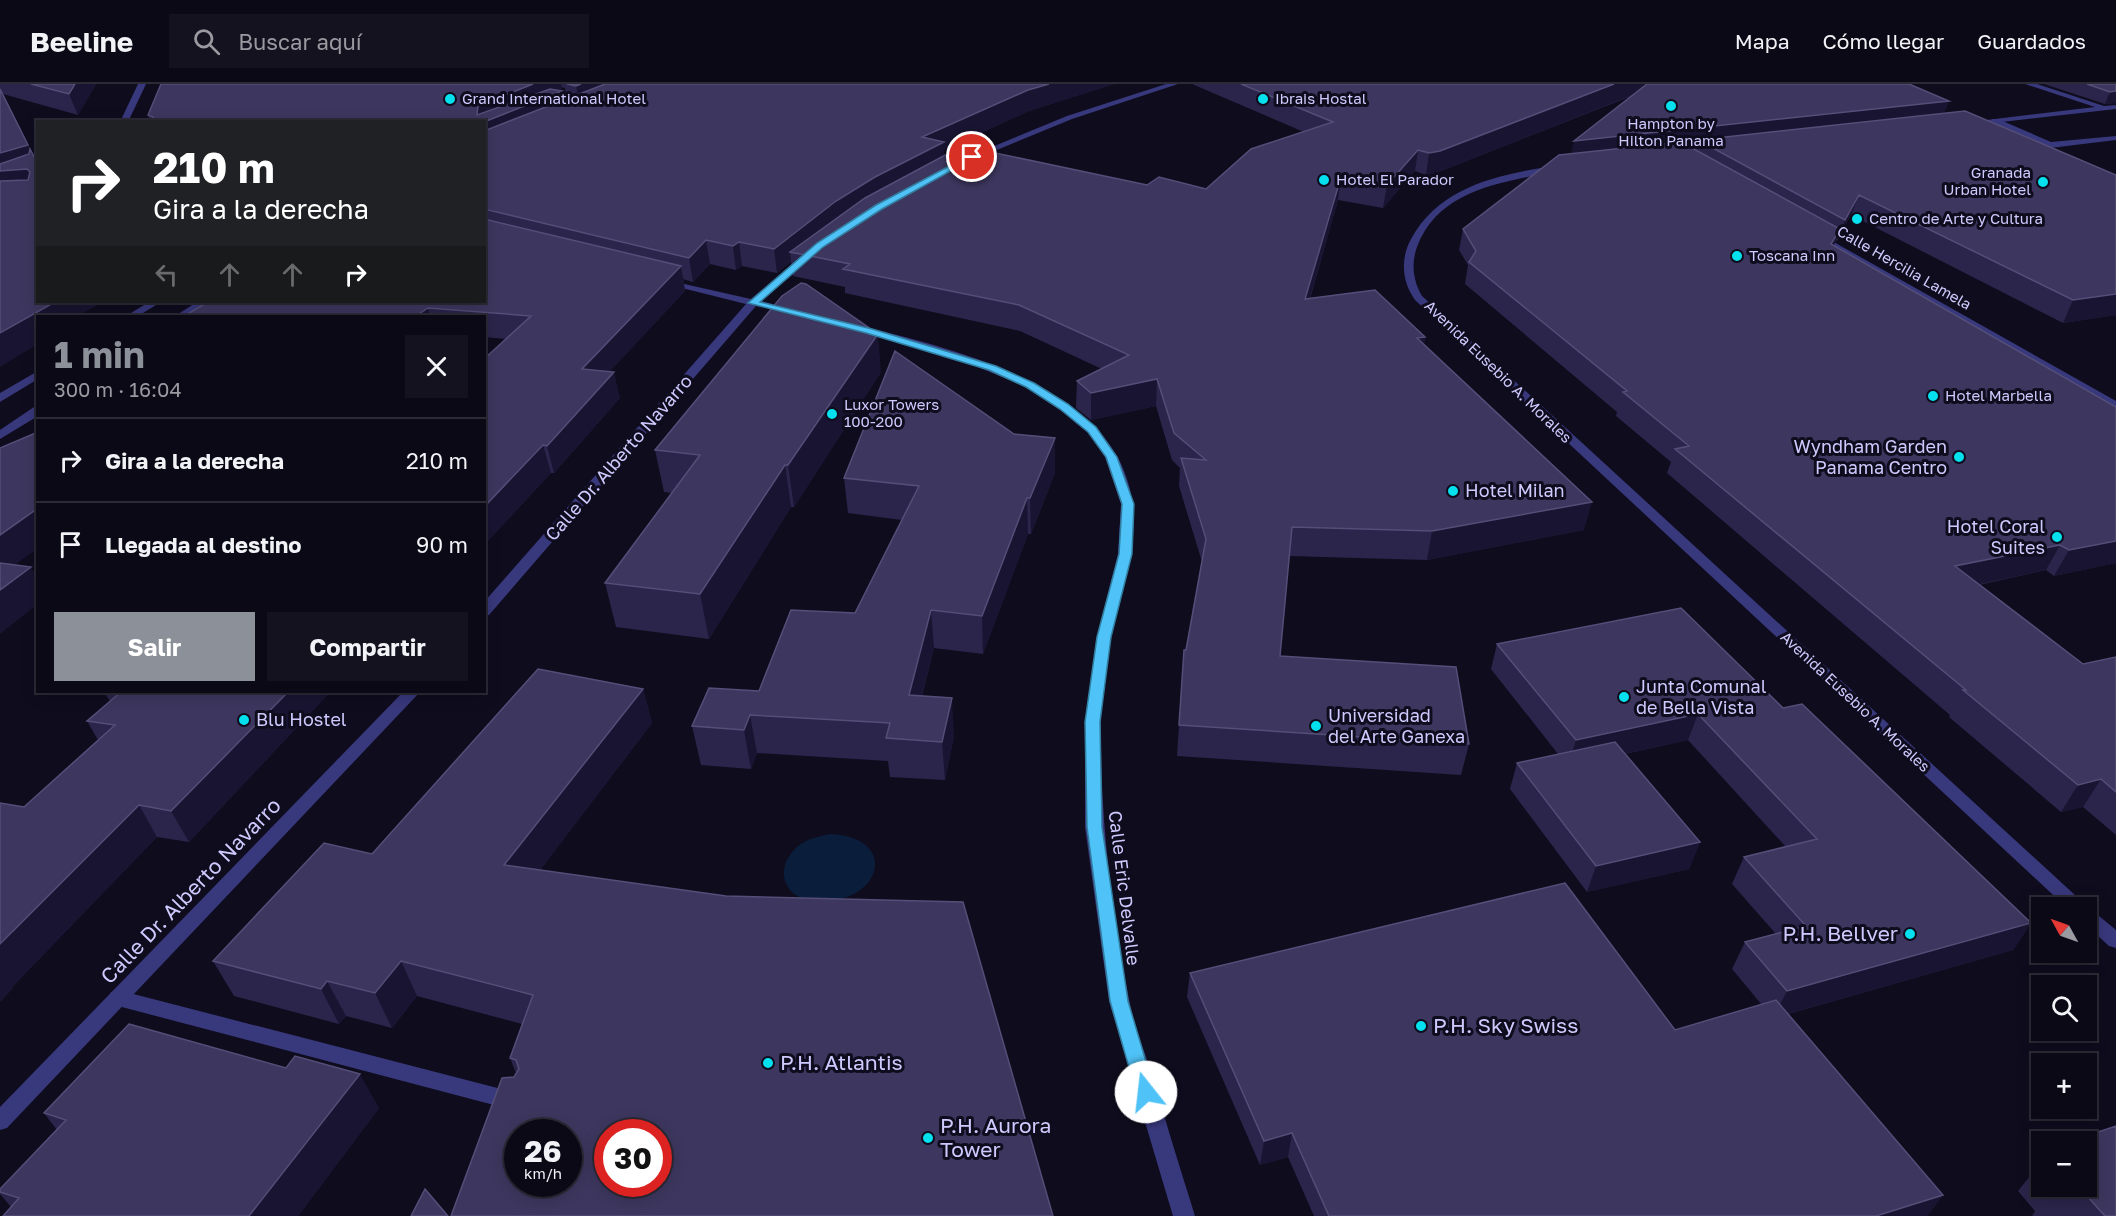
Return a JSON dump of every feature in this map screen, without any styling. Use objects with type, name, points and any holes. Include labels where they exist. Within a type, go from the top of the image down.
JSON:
[{"type":"street","points":[[125,120],[142,84]]},
{"type":"street","points":[[956,164],[1023,134],[1082,112],[1174,84]]},
{"type":"street","points":[[2029,84],[2111,108]]},
{"type":"street","points":[[1960,125],[2111,108]]},
{"type":"street","points":[[1995,121],[2050,145],[2116,138]]},
{"type":"street","name":"Avenida Eusebio A. Morales","points":[[1570,168],[1503,180],[1462,194],[1437,209],[1419,230],[1407,257],[1413,289],[1452,332],[2067,897]]},
{"type":"street","name":"Calle Hercilia Lamela","points":[[1802,227],[2116,406]]},
{"type":"street","name":"Calle Dr. Alberto Navarro","points":[[486,610],[753,303],[812,252]]},
{"type":"street","points":[[652,278],[801,314]]},
{"type":"street","points":[[133,315],[154,303]]},
{"type":"street","points":[[182,315],[202,303]]},
{"type":"street","name":"Calle Eric Delvalle","points":[[846,325],[975,362],[1030,385],[1064,407],[1092,430],[1111,457],[1128,504],[1128,514],[1125,554],[1104,637],[1093,722],[1094,827],[1119,1001],[1184,1216]]},
{"type":"street","points":[[0,398],[36,375]]},
{"type":"street","points":[[0,435],[36,411]]},
{"type":"street","name":"Calle Dr. Alberto Navarro","points":[[0,1121],[411,693]]},
{"type":"street","points":[[2097,924],[2116,941]]},
{"type":"street","points":[[118,998],[521,1103]]},
{"type":"water","points":[[830,834],[852,838],[867,846],[874,857],[875,869],[869,881],[858,892],[842,899],[805,900],[794,894],[788,887],[784,871],[786,863],[796,848],[804,842]]},
{"type":"building","points":[[31,84],[75,84],[69,94]]},
{"type":"building","points":[[161,84],[533,84],[478,106],[477,115],[550,89],[562,91],[486,121],[152,120],[153,117],[148,115]]},
{"type":"building","points":[[605,84],[1049,84],[1028,90],[922,137],[944,142],[875,177],[836,201],[774,249],[739,242],[733,246],[706,240],[689,258],[486,209],[486,130]]},
{"type":"building","points":[[1241,84],[1614,84],[1440,151],[1429,153],[1418,150],[1387,185],[1341,177],[1305,299],[1375,290],[1425,337],[1417,338],[1592,502],[1432,531],[1292,527],[1280,656],[1456,667],[1469,744],[1179,725],[1184,650],[1186,650],[1206,539],[1181,458],[1206,460],[1174,433],[1157,379],[1091,393],[1077,381],[1129,355],[1019,305],[843,269],[850,264],[790,252],[865,198],[962,146],[1147,185],[1159,177],[1206,189],[1251,149],[1333,122]]},
{"type":"building","points":[[1647,84],[1909,84],[1949,101],[1574,141]]},
{"type":"building","points":[[2087,84],[2116,84],[2116,91],[2110,92]]},
{"type":"building","points":[[0,89],[28,145],[0,153]]},
{"type":"building","points":[[1965,111],[2116,175],[2116,294],[2073,300],[1859,195],[1845,220],[1698,140]]},
{"type":"building","points":[[1681,142],[1840,229],[1831,244],[2116,407],[2116,541],[2069,550],[2060,545],[1955,566],[2083,664],[2116,657],[2116,792],[2101,779],[2078,785],[1675,449],[1689,446],[1623,392],[1627,391],[1469,262],[1476,251],[1463,229],[1559,155]]},
{"type":"building","points":[[30,149],[36,160],[36,303],[53,303],[0,333],[0,181],[28,180],[30,172],[27,169],[0,171],[0,164],[29,154]]},
{"type":"building","points":[[486,219],[681,266],[582,369],[614,372],[547,446],[543,445],[486,505],[486,357],[531,316],[428,308],[418,315],[186,315],[206,303],[486,303]]},
{"type":"building","points":[[801,283],[806,284],[878,334],[788,465],[785,465],[700,594],[605,583],[700,455],[655,450],[782,296]]},
{"type":"building","points":[[895,351],[1014,434],[1055,438],[1030,498],[1027,498],[982,616],[931,610],[909,695],[952,698],[942,742],[886,738],[890,723],[750,715],[744,730],[692,726],[709,688],[759,691],[791,610],[855,613],[919,486],[844,478]]},
{"type":"building","points":[[36,433],[36,509],[0,535],[0,448]]},
{"type":"building","points":[[0,563],[31,567],[0,590]]},
{"type":"building","points":[[1681,608],[1783,708],[1802,704],[2031,923],[1787,991],[1745,942],[1806,926],[1744,857],[1817,839],[1698,714],[1576,740],[1497,644]]},
{"type":"building","points":[[538,669],[643,689],[504,865],[726,896],[963,902],[1053,1216],[451,1216],[502,1078],[514,1077],[519,1069],[516,1060],[510,1058],[533,995],[401,961],[375,993],[327,981],[321,989],[213,961],[324,843],[372,854]]},
{"type":"building","points":[[120,693],[287,693],[171,811],[139,805],[0,944],[0,803],[24,807],[115,725],[87,721]]},
{"type":"building","points":[[1615,742],[1700,842],[1596,866],[1517,763]]},
{"type":"building","points":[[1565,883],[1675,1030],[1776,1000],[1943,1195],[1876,1216],[1329,1216],[1292,1133],[1264,1141],[1190,973]]},
{"type":"building","points":[[129,1024],[286,1068],[295,1056],[360,1074],[249,1216],[3,1216],[19,1198],[0,1192],[0,1189],[66,1120],[44,1113]]},
{"type":"building","points":[[2116,1126],[2116,1216],[2105,1216],[2088,1197],[2097,1197],[2097,1132]]},
{"type":"building","points":[[425,1189],[448,1216],[411,1216]]},
{"type":"place","name":"Grand International Hotel","points":[[450,99]]},
{"type":"place","name":"Ibrais Hostal","points":[[1263,99]]},
{"type":"place","name":"Hampton by Hilton Panama","points":[[1671,106]]},
{"type":"place","name":"Hotel El Parador","points":[[1324,180]]},
{"type":"place","name":"Granada Urban Hotel","points":[[2043,182]]},
{"type":"place","name":"Centro de Arte y Cultura","points":[[1857,219]]},
{"type":"place","name":"Toscana Inn","points":[[1737,256]]},
{"type":"place","name":"Hotel Marbella","points":[[1933,396]]},
{"type":"place","name":"Luxor Towers 100-200","points":[[832,414]]},
{"type":"place","name":"Wyndham Garden Panama Centro","points":[[1959,457]]},
{"type":"place","name":"Hotel Milan","points":[[1453,491]]},
{"type":"place","name":"Hotel Coral Suites","points":[[2057,537]]},
{"type":"place","name":"Junta Comunal de Bella Vista","points":[[1624,697]]},
{"type":"place","name":"Blu Hostel","points":[[244,720]]},
{"type":"place","name":"Universidad del Arte Ganexa","points":[[1316,726]]},
{"type":"place","name":"P.H. Bellver","points":[[1910,934]]},
{"type":"place","name":"P.H. Sky Swiss","points":[[1421,1026]]},
{"type":"place","name":"P.H. Atlantis","points":[[768,1063]]},
{"type":"place","name":"P.H. Aurora Tower","points":[[928,1138]]},
{"type":"route","points":[[972,157],[879,207],[820,245],[753,303],[869,331],[993,368],[1030,385],[1064,407],[1092,430],[1111,457],[1128,504],[1125,554],[1104,637],[1097,682],[1093,722],[1094,827],[1119,1001],[1146,1092]]}]
